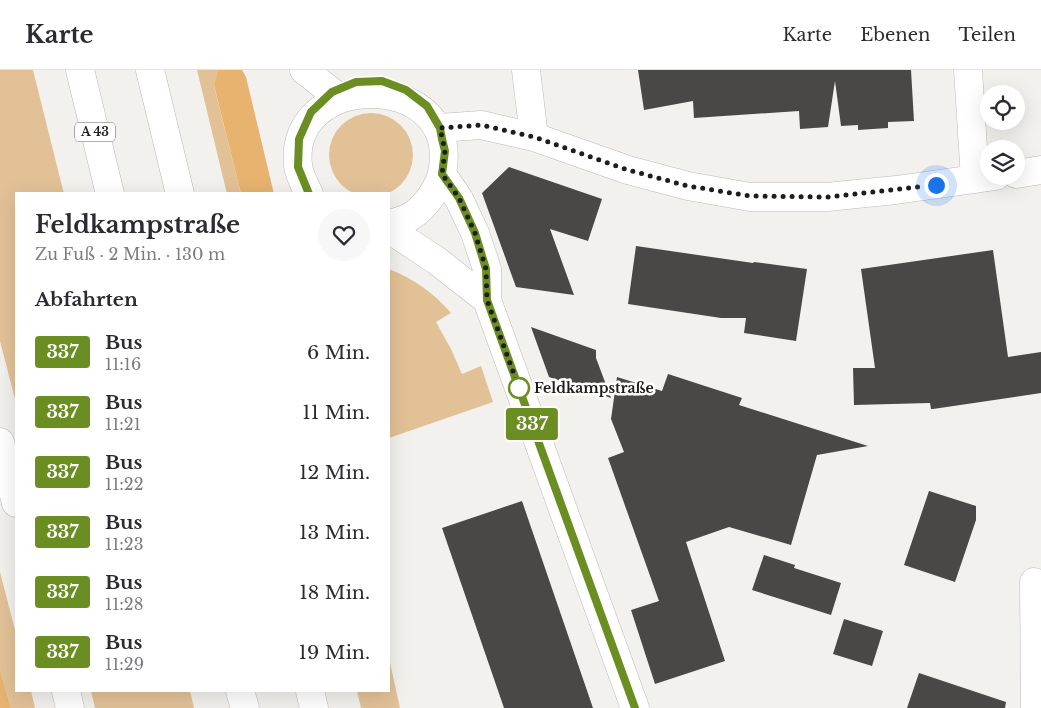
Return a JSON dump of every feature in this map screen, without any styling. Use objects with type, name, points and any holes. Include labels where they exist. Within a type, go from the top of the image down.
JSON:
[{"type":"main road","name":"A 43","points":[[80,70],[110,192]]},
{"type":"main road","points":[[150,70],[180,192]]},
{"type":"main road","points":[[304,70],[332,92]]},
{"type":"main road","points":[[526,70],[534,137]]},
{"type":"main road","points":[[968,70],[980,146]]},
{"type":"main road","points":[[308,192],[298,167],[299,139],[311,112],[332,92],[356,82],[382,81],[406,90],[427,106],[440,128],[445,151],[442,174],[430,198],[410,217],[390,225]]},
{"type":"main road","points":[[440,128],[481,125],[534,137],[628,170],[688,186],[750,196],[827,197],[980,179]]},
{"type":"main road","points":[[1025,173],[1041,170]]},
{"type":"main road","points":[[442,174],[459,198],[475,233],[486,269],[487,300],[635,708]]},
{"type":"main road","points":[[390,230],[437,261],[487,300]]},
{"type":"main road","points":[[0,442],[15,499]]},
{"type":"main road","points":[[1034,582],[1035,708]]},
{"type":"main road","points":[[66,692],[70,708]]},
{"type":"main road","points":[[240,692],[245,708]]},
{"type":"main road","points":[[310,692],[314,708]]},
{"type":"shaded area","points":[[0,70],[33,70],[64,192],[15,192],[15,399],[0,341]]},
{"type":"shaded area","points":[[197,70],[218,70],[214,86],[240,192],[227,192]]},
{"type":"shaded area","points":[[218,70],[242,70],[246,77],[274,192],[241,192],[214,85]]},
{"type":"shaded area","points":[[363,114],[379,114],[394,120],[406,132],[413,155],[410,171],[401,185],[390,192],[352,192],[341,185],[332,171],[330,163],[330,147],[336,132],[348,120]]},
{"type":"shaded area","points":[[390,269],[423,287],[451,313],[436,322],[462,374],[481,366],[493,402],[390,438]]},
{"type":"shaded area","points":[[0,572],[15,630],[15,692],[31,692],[35,708],[11,708],[0,670]]},
{"type":"shaded area","points":[[390,663],[400,708],[361,708],[357,692],[390,692]]},
{"type":"shaded area","points":[[0,670],[11,708],[0,708]]},
{"type":"shaded area","points":[[91,692],[190,692],[194,708],[95,708]]},
{"type":"building","points":[[638,70],[911,70],[914,121],[888,122],[888,128],[858,130],[858,125],[841,126],[835,81],[828,127],[800,129],[799,111],[694,118],[693,101],[644,110]]},
{"type":"building","points":[[509,167],[602,199],[588,241],[550,229],[574,295],[516,287],[482,193]]},
{"type":"building","points":[[636,246],[807,269],[796,341],[744,333],[746,318],[721,318],[628,304]]},
{"type":"building","points":[[993,250],[1008,357],[1041,352],[1041,393],[933,409],[931,409],[930,403],[854,405],[853,368],[875,368],[861,269]]},
{"type":"building","points":[[531,327],[596,350],[596,358],[611,398],[549,377]]},
{"type":"building","points":[[668,374],[742,398],[739,405],[868,446],[817,455],[791,545],[729,527],[686,542],[725,661],[655,684],[631,610],[659,601],[608,458],[624,452],[611,419],[617,377],[662,391]]},
{"type":"building","points":[[929,491],[976,506],[976,520],[955,582],[904,565]]},
{"type":"building","points":[[522,501],[593,708],[504,708],[442,528]]},
{"type":"building","points":[[764,555],[795,565],[794,568],[841,583],[831,615],[752,590]]},
{"type":"building","points":[[844,619],[883,631],[872,666],[833,654]]},
{"type":"building","points":[[919,673],[1006,702],[1005,708],[907,708]]},
{"type":"bus line","name":"337","points":[[308,192],[298,167],[299,139],[311,112],[332,92],[356,82],[382,81],[406,90],[427,106],[440,128],[445,151],[442,174],[459,198],[475,233],[486,269],[487,300],[635,708]]},
{"type":"place","name":"Feldkampstraße","points":[[519,388]]},
{"type":"route","points":[[519,388],[487,300],[486,269],[475,233],[459,198],[442,174],[445,151],[440,128],[481,125],[534,137],[628,170],[688,186],[750,196],[827,197],[936,185]]}]
